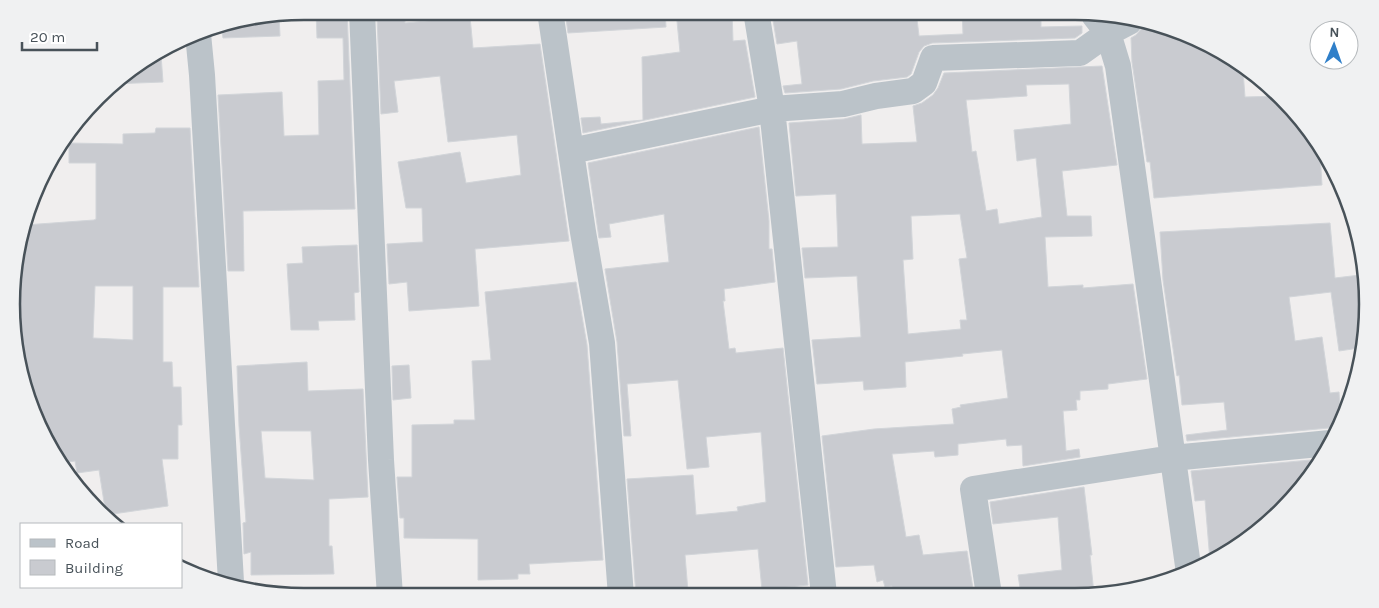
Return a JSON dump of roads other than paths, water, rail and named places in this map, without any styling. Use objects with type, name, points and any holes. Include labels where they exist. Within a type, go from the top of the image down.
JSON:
[{"type":"street","points":[[362,20],[381,460],[389,588]]},
{"type":"street","points":[[551,20],[582,232],[602,343],[620,588]]},
{"type":"street","points":[[757,20],[772,109],[823,588]]},
{"type":"street","points":[[571,151],[772,109],[843,104],[876,96],[913,91],[924,84],[933,58],[1080,53],[1110,23]]},
{"type":"street","points":[[1110,23],[1118,66],[1188,564]]},
{"type":"street","points":[[199,41],[231,578]]},
{"type":"street","points":[[988,588],[973,488],[1172,458],[1322,444]]}]
